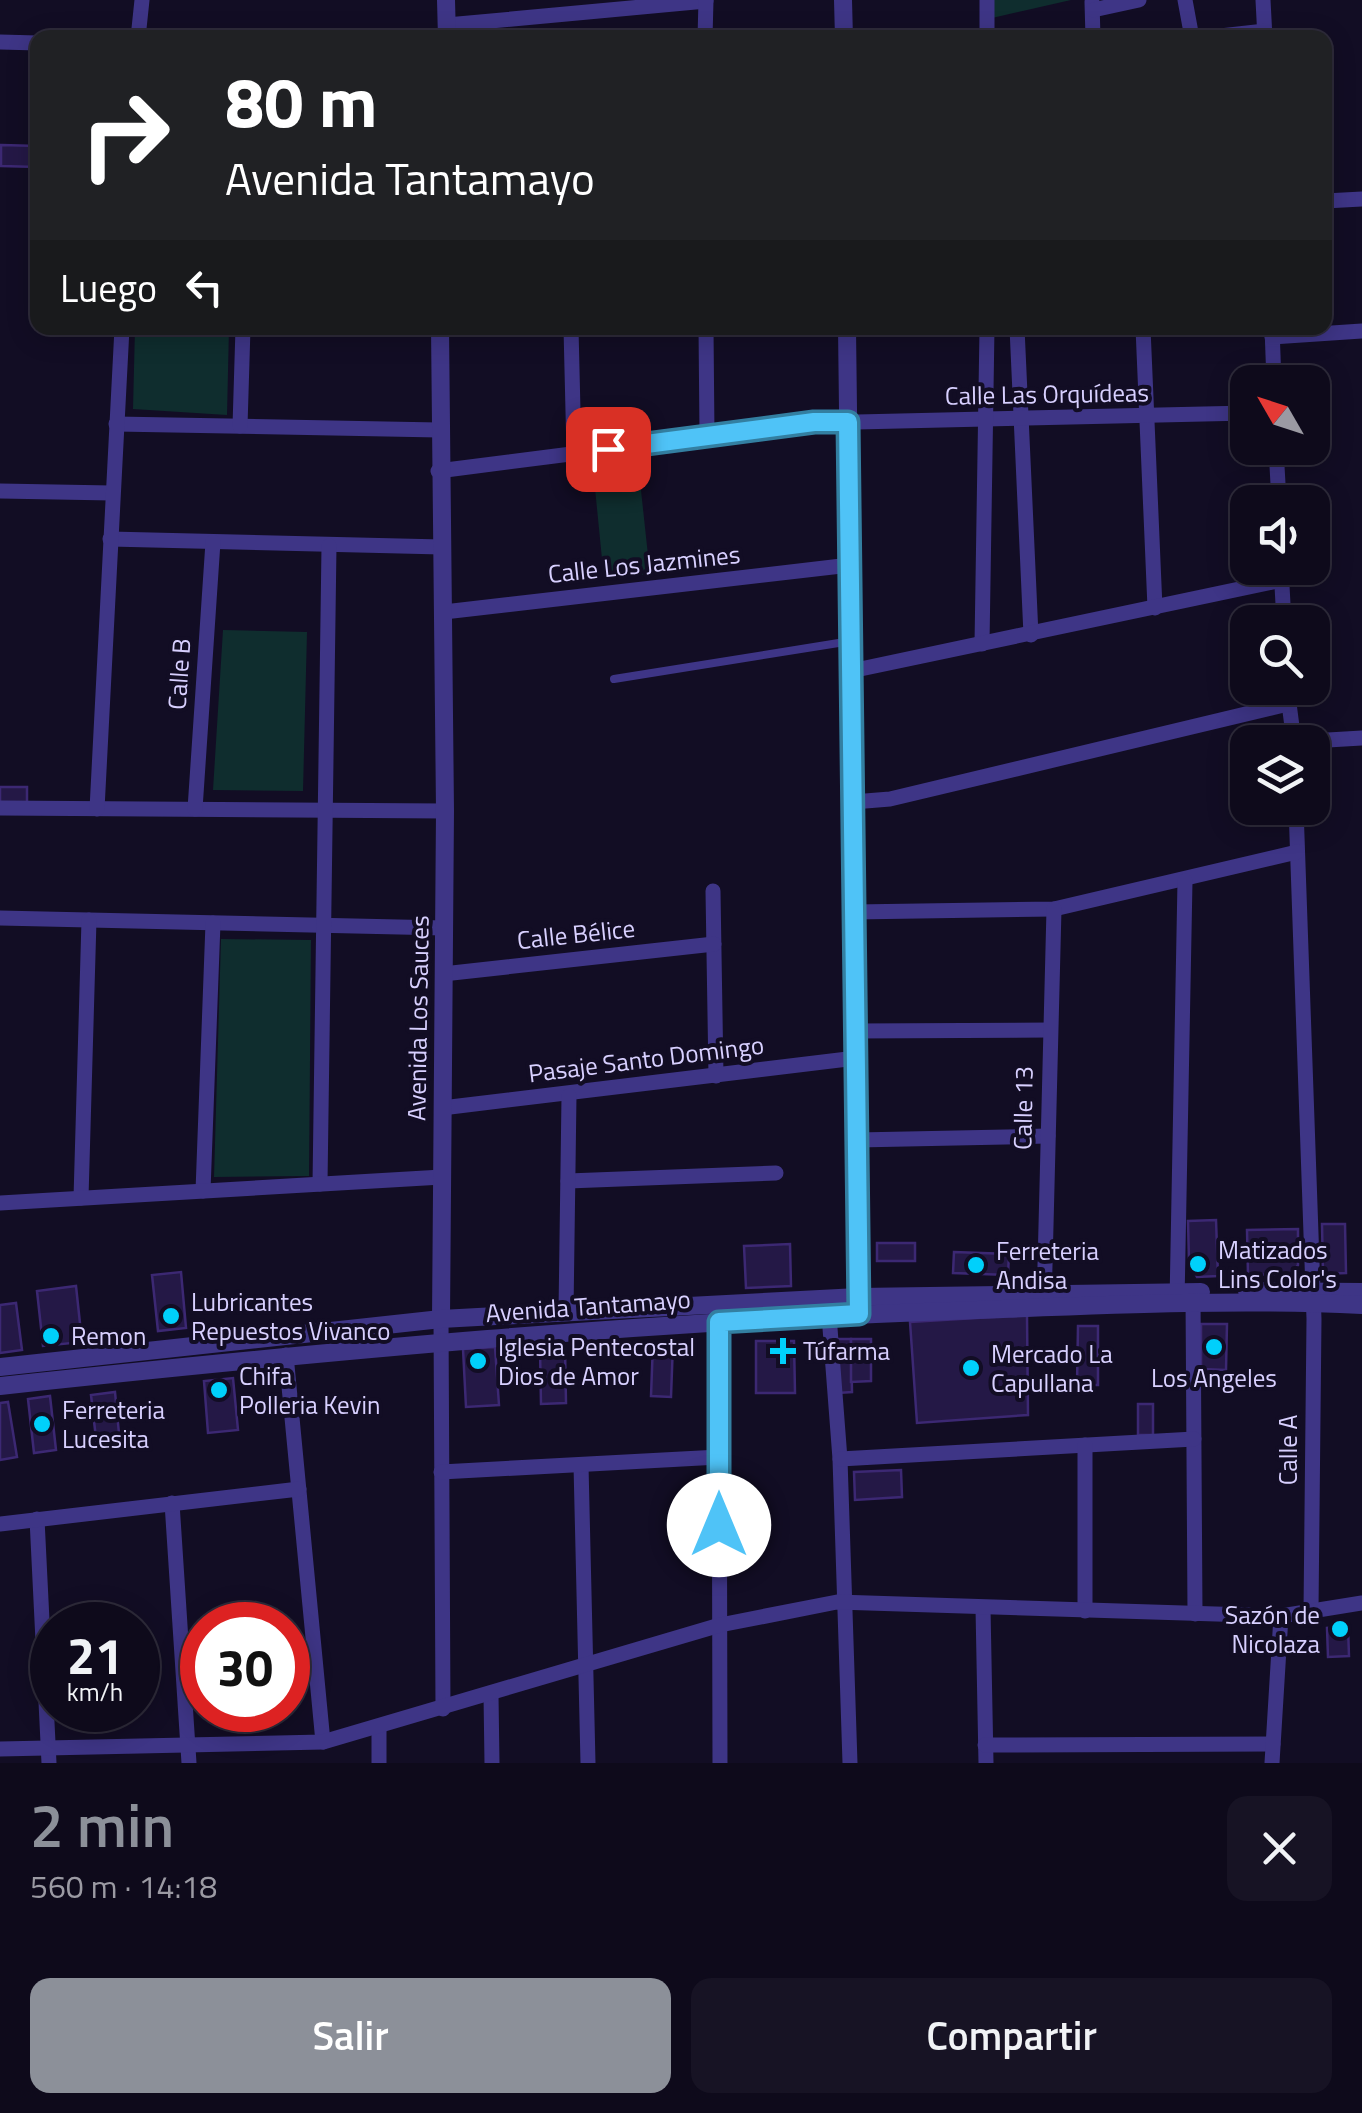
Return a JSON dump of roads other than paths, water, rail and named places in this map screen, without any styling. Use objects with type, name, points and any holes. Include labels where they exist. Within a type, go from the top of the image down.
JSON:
[{"type":"street","points":[[139,30],[142,0]]},
{"type":"street","points":[[446,0],[447,30]]},
{"type":"street","points":[[455,30],[706,0],[705,30]]},
{"type":"street","points":[[843,0],[844,30]]},
{"type":"street","points":[[987,0],[987,30]]},
{"type":"street","points":[[1094,30],[1093,5],[1139,0]]},
{"type":"street","points":[[1184,0],[1190,30]]},
{"type":"street","points":[[1264,0],[1265,30]]},
{"type":"street","points":[[0,42],[30,42]]},
{"type":"street","points":[[1332,201],[1362,199]]},
{"type":"street","points":[[1332,332],[1362,332]]},
{"type":"street","points":[[97,809],[122,335]]},
{"type":"street","points":[[240,426],[243,335]]},
{"type":"street","name":"Avenida Los Sauces","points":[[440,335],[438,471],[444,612],[445,811],[443,1710]]},
{"type":"street","points":[[571,335],[574,454]]},
{"type":"street","points":[[706,335],[707,435]]},
{"type":"street","points":[[847,335],[859,1305]]},
{"type":"street","points":[[982,644],[987,335]]},
{"type":"street","points":[[1017,335],[1031,635]]},
{"type":"street","points":[[1143,335],[1155,608]]},
{"type":"street","points":[[1272,335],[1273,365]]},
{"type":"street","name":"Calle Las Orquídeas","points":[[438,471],[707,435],[848,422],[1230,414]]},
{"type":"street","points":[[116,424],[439,430]]},
{"type":"street","points":[[0,491],[112,493]]},
{"type":"street","points":[[110,540],[442,547]]},
{"type":"street","name":"Calle B","points":[[195,810],[212,542]]},
{"type":"street","points":[[320,1184],[329,546]]},
{"type":"street","name":"Calle Los Jazmines","points":[[444,612],[850,565]]},
{"type":"street","points":[[851,671],[1155,608],[1241,585]]},
{"type":"street","points":[[853,802],[890,798],[1252,705]]},
{"type":"street","points":[[1330,740],[1362,738]]},
{"type":"street","points":[[0,808],[445,811]]},
{"type":"street","name":"Calle A","points":[[1297,825],[1313,1297],[1312,1611]]},
{"type":"street","points":[[854,912],[1054,909],[1298,852]]},
{"type":"street","points":[[1185,881],[1185,1297],[1194,1439],[1195,1614]]},
{"type":"street","points":[[713,891],[716,1076]]},
{"type":"street","name":"Calle 13","points":[[1044,1301],[1054,909]]},
{"type":"street","points":[[0,918],[444,928]]},
{"type":"street","points":[[81,1198],[89,920]]},
{"type":"street","points":[[203,1191],[214,923]]},
{"type":"street","name":"Calle Bélice","points":[[444,974],[714,944]]},
{"type":"street","points":[[855,1032],[1050,1030]]},
{"type":"street","name":"Pasaje Santo Domingo","points":[[442,1108],[570,1096],[856,1058]]},
{"type":"street","points":[[566,1312],[570,1096]]},
{"type":"street","points":[[856,1140],[1048,1136]]},
{"type":"street","points":[[568,1181],[776,1173]]},
{"type":"street","points":[[0,1203],[442,1177]]},
{"type":"street","name":"Avenida Tantamayo","points":[[0,1367],[441,1319],[566,1312],[1313,1297],[1362,1292]]},
{"type":"street","name":"Avenida Tantamayo","points":[[1313,1297],[1362,1305]]},
{"type":"street","name":"Avenida Tantamayo","points":[[0,1386],[286,1355],[829,1315],[859,1305]]},
{"type":"street","points":[[829,1315],[840,1458],[850,1763]]},
{"type":"street","points":[[719,1322],[720,1763]]},
{"type":"street","points":[[286,1355],[299,1488],[315,1743],[307,1763]]},
{"type":"street","points":[[840,1458],[1194,1439]]},
{"type":"street","points":[[1085,1445],[1085,1611]]},
{"type":"street","points":[[441,1472],[719,1458]]},
{"type":"street","points":[[581,1465],[588,1763]]},
{"type":"street","points":[[0,1524],[299,1488]]},
{"type":"street","points":[[172,1504],[189,1763]]},
{"type":"street","points":[[38,1519],[48,1755]]},
{"type":"street","points":[[0,1749],[48,1755],[189,1745],[315,1743],[443,1710],[720,1626],[845,1602],[1281,1616],[1362,1604]]},
{"type":"street","points":[[982,1608],[986,1763]]},
{"type":"street","points":[[1272,1763],[1281,1616]]},
{"type":"street","points":[[492,1694],[492,1763]]},
{"type":"street","points":[[379,1727],[379,1763]]},
{"type":"street","points":[[1135,1763],[1136,1744]]},
{"type":"street","points":[[985,1746],[1273,1744]]},
{"type":"lane","points":[[614,679],[850,640]]},
{"type":"place","name":"Matizados Lins Color's","points":[[1198,1264]]},
{"type":"place","name":"Ferreteria Andisa","points":[[976,1265]]},
{"type":"place","name":"Lubricantes Repuestos Vivanco","points":[[171,1316]]},
{"type":"place","name":"Remon","points":[[51,1336]]},
{"type":"place","name":"Los Angeles","points":[[1214,1347]]},
{"type":"place","name":"Túfarma","points":[[783,1351]]},
{"type":"place","name":"Iglesia Pentecostal Dios de Amor","points":[[478,1361]]},
{"type":"place","name":"Mercado La Capullana","points":[[971,1368]]},
{"type":"place","name":"Chifa Polleria Kevin","points":[[219,1390]]},
{"type":"place","name":"Ferreteria Lucesita","points":[[42,1424]]},
{"type":"place","name":"Sazón de Nicolaza","points":[[1340,1629]]}]
